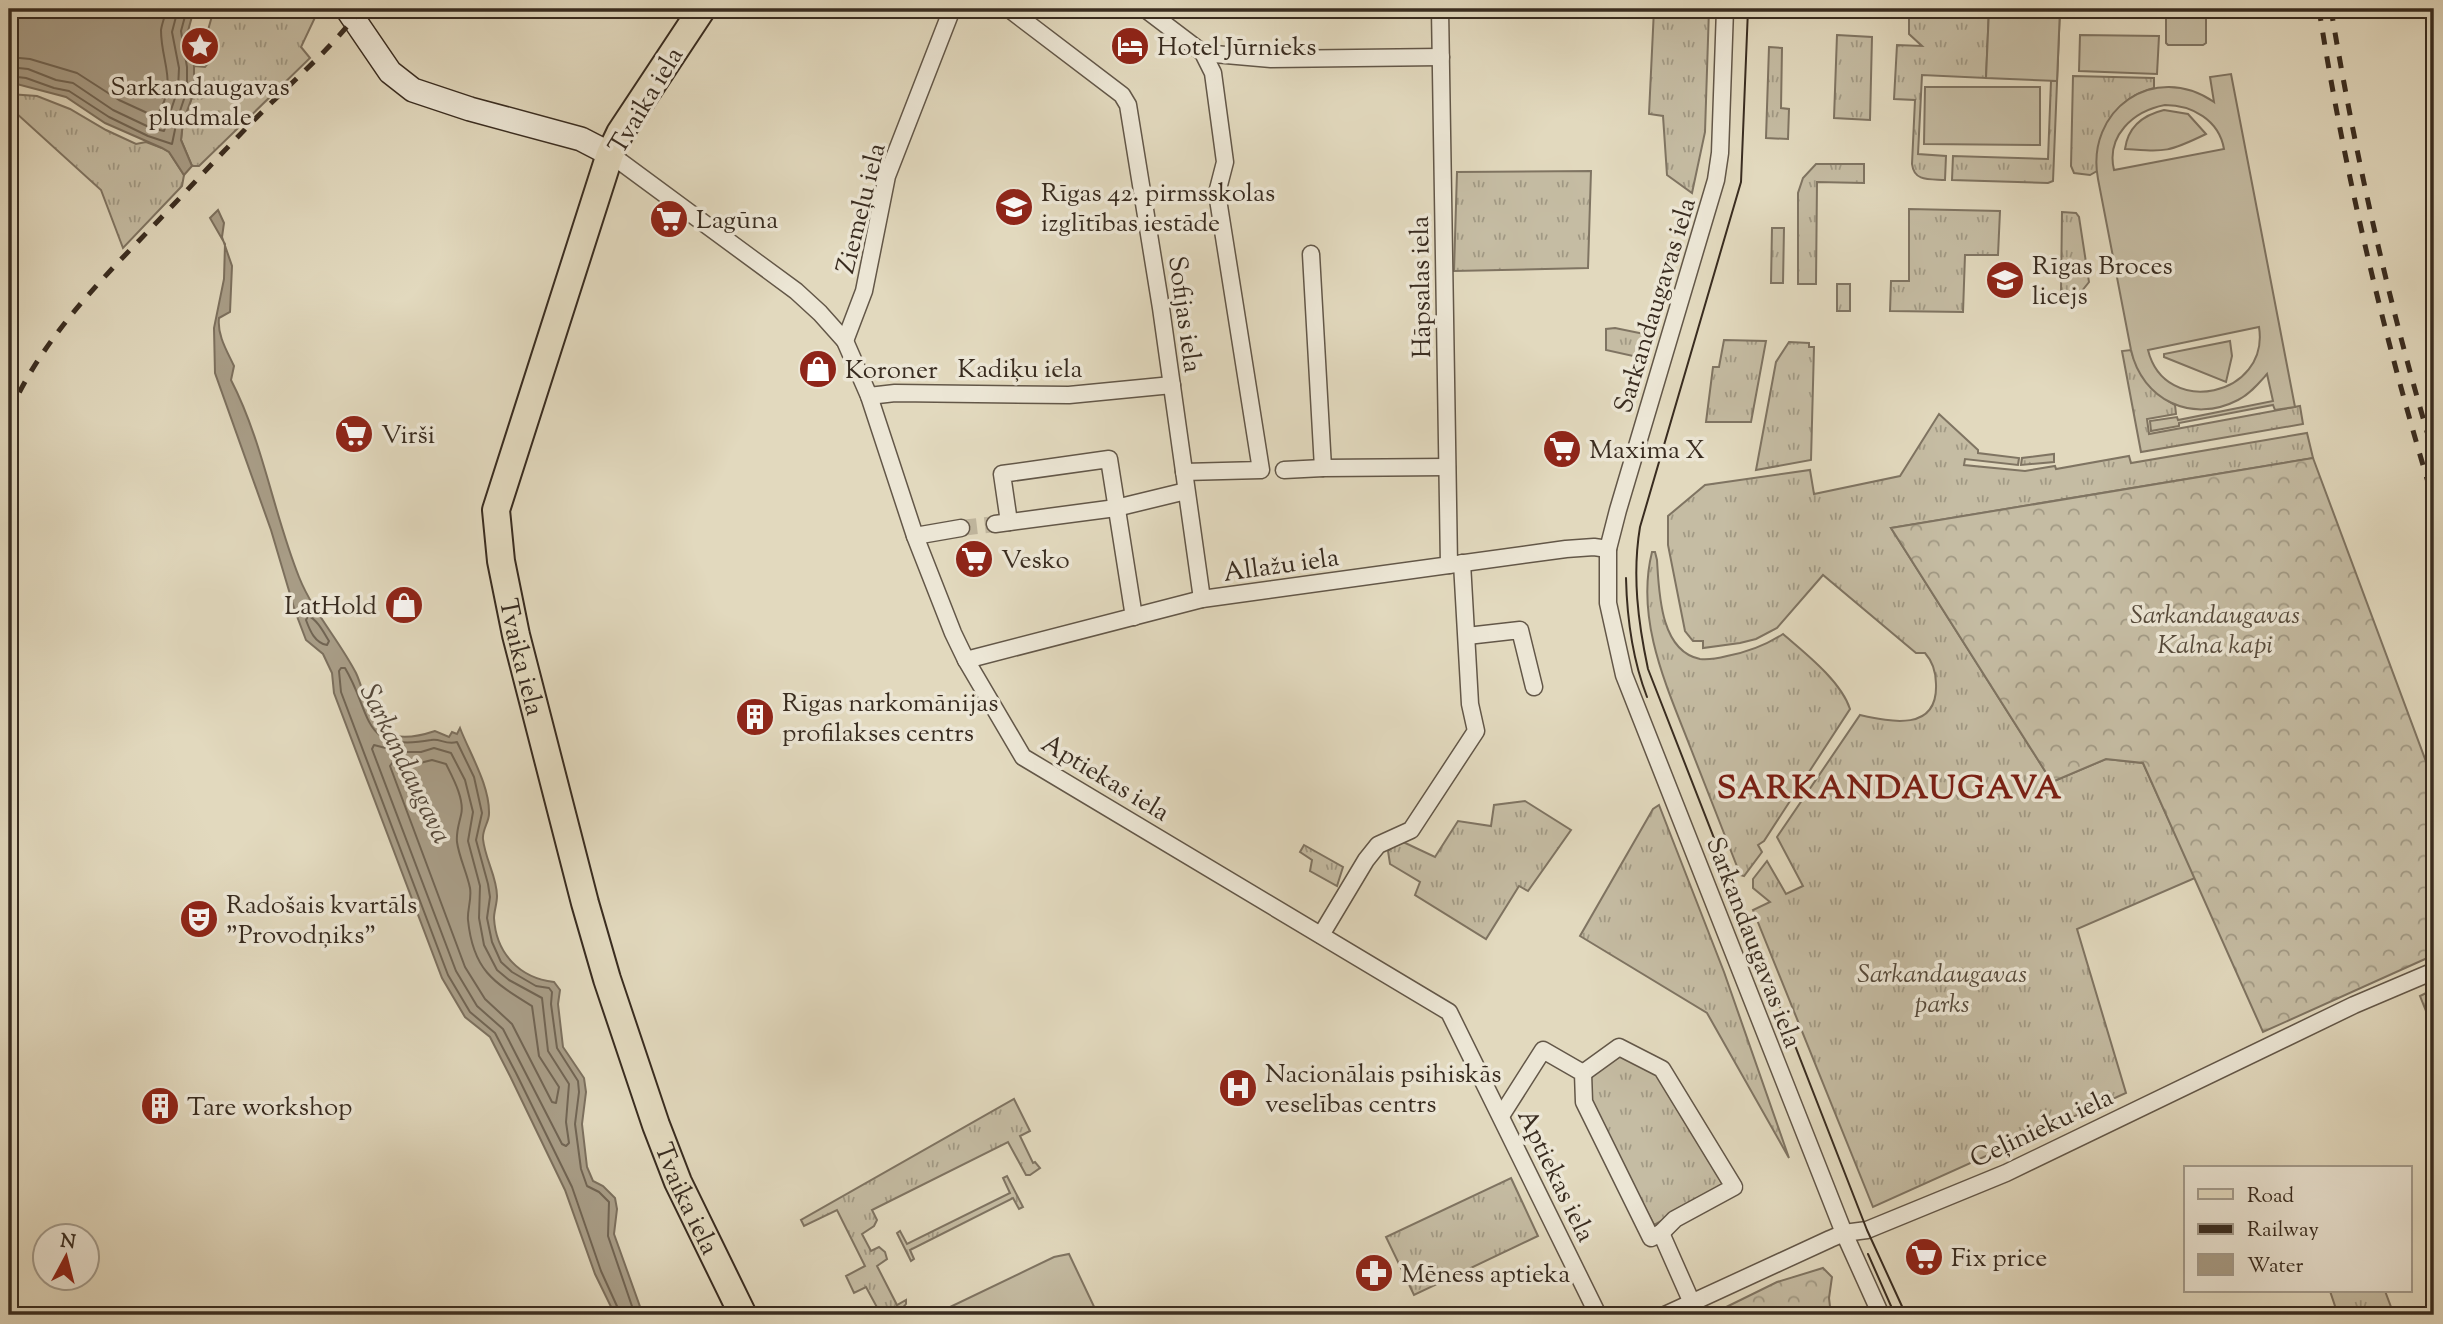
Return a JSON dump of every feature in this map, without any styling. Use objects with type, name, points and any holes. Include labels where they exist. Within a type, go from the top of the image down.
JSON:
[{"type":"main road","name":"Tvaika iela","points":[[702,9],[620,133],[610,154],[502,488],[496,510],[496,528],[525,673],[607,979],[678,1182],[743,1315]]},
{"type":"street","points":[[347,9],[390,72],[414,90],[470,109],[581,139],[610,154]]},
{"type":"street","name":"Ziemeļu iela","points":[[845,341],[864,291],[887,176],[952,9]]},
{"type":"street","name":"Sofijas iela","points":[[1009,9],[1122,95],[1128,105],[1202,599]]},
{"type":"street","points":[[1145,9],[1203,54],[1213,73],[1225,162],[1217,193],[1261,470],[1184,472]]},
{"type":"street","name":"Hāpsalas iela","points":[[1321,935],[1366,860],[1378,845],[1411,830],[1476,731],[1470,705],[1467,636],[1456,564],[1447,467],[1440,9]]},
{"type":"street","name":"Sarkandaugavas iela","points":[[1725,9],[1720,153],[1716,180],[1608,549],[1608,603],[1624,675],[1844,1233],[1881,1315]]},
{"type":"street","points":[[1203,54],[1271,59],[1441,57]]},
{"type":"street","name":"Aptiekas iela","points":[[610,154],[796,290],[845,341],[869,396],[915,536],[966,660],[1023,757],[1449,1012],[1598,1315]]},
{"type":"street","points":[[1311,254],[1323,468]]},
{"type":"street","name":"Kadiķu iela","points":[[869,396],[895,393],[1069,395],[1172,385]]},
{"type":"street","points":[[1134,617],[1116,508],[1109,458],[1002,474],[1002,523],[1116,508],[1186,491]]},
{"type":"street","points":[[1284,470],[1447,467]]},
{"type":"street","points":[[915,536],[961,528]]},
{"type":"street","name":"Allažu iela","points":[[966,660],[1202,599],[1573,548],[1608,549]]},
{"type":"street","points":[[1467,636],[1520,630],[1534,687]]},
{"type":"street","name":"Ceļinieku iela","points":[[1665,1315],[1844,1233],[1867,1230],[2006,1173],[2354,1005],[2434,971]]},
{"type":"street","points":[[1619,1048],[1662,1069],[1734,1186],[1675,1219],[1661,1233],[1651,1238],[1584,1102],[1583,1073],[1619,1048]]},
{"type":"street","points":[[1501,1116],[1543,1050],[1583,1073]]},
{"type":"street","points":[[1661,1233],[1692,1303]]},
{"type":"green space","points":[[214,9],[319,9],[301,47],[310,58],[199,166],[192,166],[181,140],[183,122],[194,92],[194,66],[205,67],[210,61],[208,30]]},
{"type":"green space","points":[[1654,9],[1709,9],[1705,132],[1692,193],[1667,175],[1663,116],[1649,114]]},
{"type":"green space","points":[[1909,9],[1989,9],[1986,78],[1922,75],[1918,154],[1946,156],[1945,180],[1919,177],[1913,170],[1915,100],[1894,99],[1897,45],[1922,46],[1909,34]]},
{"type":"green space","points":[[1989,9],[2060,9],[2057,81],[1986,78]]},
{"type":"green space","points":[[2060,9],[2053,181],[1952,180],[1953,156],[2048,159],[2051,81],[2056,81]]},
{"type":"green space","points":[[2166,9],[2206,9],[2206,43],[2168,45]]},
{"type":"green space","points":[[1837,35],[1872,37],[1870,120],[1834,118]]},
{"type":"green space","points":[[2080,35],[2159,36],[2157,74],[2079,71]]},
{"type":"green space","points":[[1769,47],[1782,48],[1781,108],[1789,109],[1788,139],[1766,138]]},
{"type":"green space","points":[[2231,74],[2295,407],[2275,410],[2273,405],[2151,431],[2150,421],[2177,417],[2178,420],[2273,401],[2267,374],[2246,395],[2221,407],[2187,408],[2171,403],[2146,382],[2131,350],[2098,179],[2097,154],[2102,132],[2113,114],[2129,99],[2148,90],[2169,87],[2191,91],[2214,102],[2210,77]],"holes":[[[2165,105],[2185,108],[2203,116],[2216,130],[2224,149],[2114,170],[2114,146],[2124,127],[2142,113]],[[2259,327],[2258,351],[2249,369],[2233,383],[2214,390],[2193,391],[2174,385],[2158,372],[2148,350]]]},
{"type":"green space","points":[[2073,76],[2154,78],[2154,88],[2128,100],[2110,119],[2100,143],[2097,171],[2090,175],[2074,173],[2071,166]]},
{"type":"green space","points":[[1925,87],[2040,87],[2040,145],[1924,144]]},
{"type":"green space","points":[[9,94],[37,96],[70,109],[136,144],[146,142],[162,148],[169,152],[184,175],[182,186],[123,248],[101,190],[16,113]]},
{"type":"green space","points":[[2164,110],[2188,114],[2206,134],[2167,149],[2125,149],[2129,134],[2138,123],[2149,115]]},
{"type":"green space","points":[[1816,164],[1864,164],[1864,183],[1817,182],[1816,284],[1798,284],[1798,193],[1803,178]]},
{"type":"green space","points":[[1591,171],[1588,268],[1454,271],[1457,172]]},
{"type":"green space","points":[[1909,209],[2000,211],[1998,255],[1965,255],[1963,312],[1890,311],[1891,281],[1909,281]]},
{"type":"green space","points":[[2062,212],[2076,213],[2079,217],[2089,282],[2081,292],[2061,292]]},
{"type":"green space","points":[[1772,228],[1784,228],[1783,283],[1771,283]]},
{"type":"green space","points":[[1837,284],[1850,284],[1850,311],[1837,311]]},
{"type":"green space","points":[[1615,328],[1654,336],[1649,355],[1642,358],[1606,350],[1606,329]]},
{"type":"green space","points":[[1724,340],[1766,341],[1751,422],[1706,422],[1713,367],[1719,367]]},
{"type":"green space","points":[[2230,341],[2232,356],[2226,382],[2164,357],[2164,354]]},
{"type":"green space","points":[[1789,342],[1809,343],[1809,347],[1814,347],[1811,460],[1756,470],[1776,362]]},
{"type":"green space","points":[[2131,350],[2137,366],[2148,382],[2175,405],[2176,414],[2147,419],[2149,434],[2300,406],[2303,424],[2141,452],[2122,351]]},
{"type":"green space","name":"Sarkandaugavas parks","points":[[1939,414],[1978,450],[1978,453],[2019,458],[2018,465],[1965,459],[1964,465],[2025,471],[2055,466],[2056,469],[2129,456],[2131,463],[2307,433],[2313,458],[1891,528],[2052,782],[2106,759],[2143,763],[2195,878],[2077,929],[2126,1093],[1873,1207],[1753,910],[1770,902],[1753,888],[1753,879],[1767,861],[1786,894],[1803,886],[1777,837],[1860,715],[1898,721],[1921,717],[1929,710],[1935,699],[1934,667],[1925,653],[1916,653],[1823,575],[1777,628],[1756,639],[1703,648],[1703,641],[1693,641],[1685,631],[1668,545],[1668,516],[1705,485],[1810,470],[1814,494],[1900,476]]},
{"type":"green space","points":[[2054,454],[2054,462],[2021,465],[2022,458]]},
{"type":"green space","name":"Sarkandaugavas Kalna kapi","points":[[2313,458],[2434,783],[2434,955],[2263,1032],[2143,763],[2106,759],[2052,782],[1891,528]]},
{"type":"green space","points":[[1652,552],[1655,552],[1657,560],[1661,603],[1669,633],[1687,654],[1700,659],[1721,657],[1756,648],[1783,634],[1831,678],[1850,709],[1764,841],[1758,845],[1762,852],[1744,876],[1740,875],[1672,702],[1656,653],[1648,603]]},
{"type":"green space","points":[[1525,801],[1571,830],[1528,891],[1519,886],[1486,939],[1415,895],[1420,882],[1390,864],[1388,851],[1401,841],[1435,857],[1458,821],[1491,826],[1494,805]]},
{"type":"green space","points":[[1659,805],[1724,972],[1789,1158],[1707,1013],[1580,936],[1653,809]]},
{"type":"green space","points":[[1304,845],[1343,867],[1337,886],[1310,871],[1312,860],[1300,852]]},
{"type":"green space","points":[[2434,989],[2432,1013],[2426,1011],[2420,996]]},
{"type":"green space","points":[[1619,1054],[1658,1072],[1729,1185],[1654,1225],[1591,1102],[1589,1077]]},
{"type":"green space","points":[[1014,1099],[1030,1131],[1020,1136],[1033,1163],[1040,1168],[1026,1175],[1008,1142],[872,1210],[877,1220],[874,1226],[862,1234],[871,1251],[879,1247],[885,1252],[887,1259],[877,1266],[897,1305],[906,1300],[906,1304],[895,1313],[871,1315],[879,1311],[866,1287],[854,1293],[846,1276],[865,1266],[837,1210],[804,1226],[801,1220]]},
{"type":"green space","points":[[1007,1176],[1023,1207],[1019,1209],[1013,1198],[910,1250],[914,1259],[911,1261],[897,1233],[900,1231],[907,1244],[1010,1193],[1003,1178]]},
{"type":"green space","points":[[1511,1178],[1538,1236],[1414,1295],[1386,1237]]},
{"type":"green space","points":[[1069,1254],[1098,1315],[954,1315],[950,1307],[1054,1257]]},
{"type":"green space","points":[[1823,1268],[1832,1277],[1829,1298],[1831,1315],[1710,1315],[1777,1282]]},
{"type":"green space","points":[[2330,1292],[2385,1292],[2394,1315],[2338,1315]]},
{"type":"water","points":[[9,9],[194,9],[188,31],[194,66],[194,92],[183,122],[181,140],[192,166],[184,175],[169,152],[162,148],[105,123],[66,97],[9,82]]},
{"type":"water","points":[[218,210],[224,223],[224,241],[210,218]]},
{"type":"water","name":"Sarkandaugava","points":[[225,246],[232,266],[230,312],[219,318],[220,331],[234,366],[231,380],[260,452],[299,577],[311,602],[356,673],[370,712],[384,731],[402,737],[435,731],[449,737],[452,732],[457,734],[460,728],[486,792],[489,817],[483,839],[496,889],[494,918],[499,942],[520,969],[541,980],[554,982],[560,990],[558,1004],[563,1047],[584,1078],[586,1092],[582,1124],[587,1167],[593,1181],[603,1186],[615,1198],[617,1209],[614,1234],[643,1315],[615,1315],[595,1274],[565,1190],[490,1037],[465,1017],[442,978],[334,693],[332,673],[323,654],[306,640],[271,530],[215,373],[214,328],[224,279]]},
{"type":"tunnel","points":[[961,528],[995,524]]},
{"type":"tram line","points":[[1748,9],[1741,182],[1640,527],[1636,581],[1641,634],[1648,669],[1867,1230],[1906,1315]]},
{"type":"tram line","points":[[1626,578],[1631,639],[1647,697]]},
{"type":"tram line","points":[[1868,1254],[1895,1315]]},
{"type":"railway","points":[[9,414],[38,360],[74,311],[241,134],[328,47],[361,9]]},
{"type":"railway","points":[[2319,9],[2341,134],[2368,257],[2434,502]]},
{"type":"railway","points":[[2331,9],[2375,234],[2434,455]]},
{"type":"place","name":"Sarkandaugavas pludmale","points":[[200,46]]},
{"type":"place","name":"Hotel Jūrnieks","points":[[1130,46]]},
{"type":"place","name":"Rīgas 42. pirmsskolas izglītības iestāde","points":[[1014,207]]},
{"type":"place","name":"Lagūna","points":[[669,219]]},
{"type":"place","name":"Rīgas Broces licejs","points":[[2005,280]]},
{"type":"place","name":"Koroner","points":[[818,369]]},
{"type":"place","name":"Virši","points":[[354,434]]},
{"type":"place","name":"Maxima X","points":[[1562,449]]},
{"type":"place","name":"Vesko","points":[[974,559]]},
{"type":"place","name":"LatHold","points":[[404,605]]},
{"type":"place","name":"Rīgas narkomānijas profilakses centrs","points":[[755,717]]},
{"type":"place","name":"Radošais kvartāls \"Provodņiks\"","points":[[199,919]]},
{"type":"place","name":"Nacionālais psihiskās veselības centrs","points":[[1238,1088]]},
{"type":"place","name":"Tare workshop","points":[[160,1106]]},
{"type":"place","name":"Fix price","points":[[1924,1257]]},
{"type":"place","name":"Mēness aptieka","points":[[1374,1273]]},
{"type":"district","name":"SARKANDAUGAVA","points":[[1890,786]]}]
